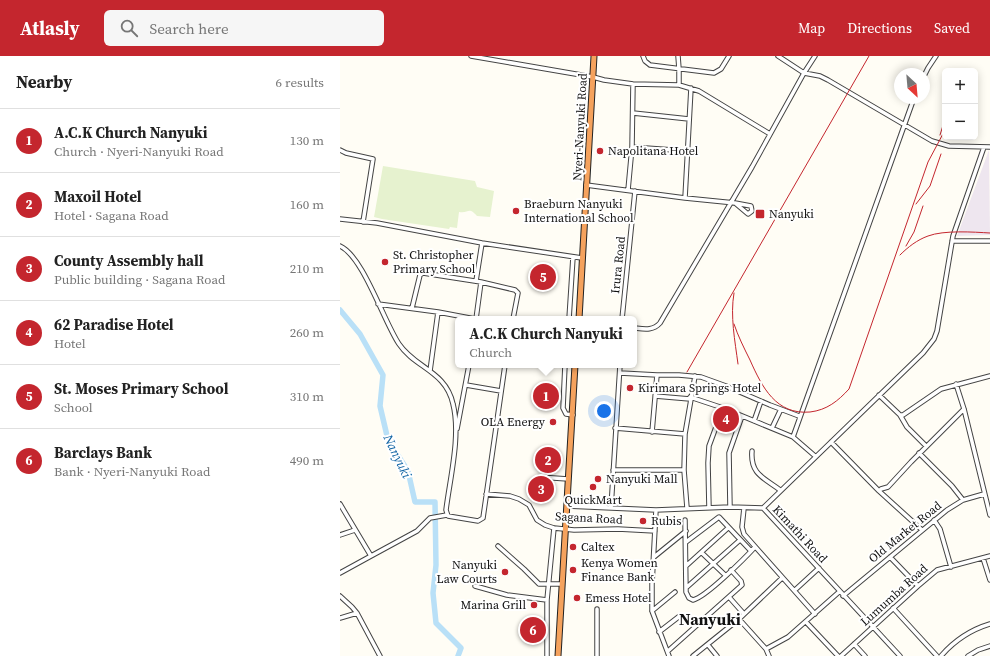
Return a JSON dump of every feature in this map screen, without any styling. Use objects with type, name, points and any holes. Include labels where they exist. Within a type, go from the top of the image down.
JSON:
[{"type":"highway","name":"Nyeri-Nanyuki Road","points":[[579,316],[594,56]]},
{"type":"highway","points":[[558,656],[576,368]]},
{"type":"street","points":[[471,56],[604,80],[633,84],[691,88],[705,94],[770,134]]},
{"type":"street","points":[[643,56],[645,61],[650,65],[717,72],[721,69],[729,56]]},
{"type":"street","points":[[678,56],[680,69],[679,86]]},
{"type":"street","points":[[778,56],[804,73],[820,76],[828,80],[932,141],[949,146],[990,147]]},
{"type":"street","points":[[637,328],[651,329],[659,325],[815,56]]},
{"type":"street","points":[[929,68],[936,56]]},
{"type":"street","points":[[628,190],[632,147],[633,84]]},
{"type":"street","points":[[685,198],[691,88]]},
{"type":"street","points":[[793,437],[799,416],[912,104]]},
{"type":"street","points":[[633,112],[689,119]]},
{"type":"street","points":[[632,147],[687,151]]},
{"type":"street","points":[[763,508],[923,353],[934,339],[937,331],[952,241],[958,219],[984,147]]},
{"type":"street","points":[[340,150],[346,153],[372,158],[374,160],[363,222]]},
{"type":"street","points":[[586,185],[685,198],[730,203],[735,202],[751,206],[752,211],[748,214],[746,213],[735,202]]},
{"type":"street","name":"Irura Road","points":[[622,316],[635,191]]},
{"type":"street","points":[[340,219],[377,223],[482,243],[582,258]]},
{"type":"street","points":[[952,241],[990,241]]},
{"type":"street","points":[[476,281],[482,243]]},
{"type":"street","points":[[340,246],[355,260],[390,330],[399,344],[405,351],[445,383],[454,406],[456,434]]},
{"type":"street","points":[[569,316],[573,257]]},
{"type":"street","points":[[412,308],[419,279],[422,273],[476,281],[517,290],[518,295],[514,316]]},
{"type":"street","points":[[476,316],[481,282]]},
{"type":"street","points":[[571,291],[580,292]]},
{"type":"street","points":[[378,304],[460,316]]},
{"type":"street","points":[[430,371],[438,312]]},
{"type":"street","points":[[447,515],[446,510],[456,434],[469,368]]},
{"type":"street","points":[[340,573],[417,531],[428,519],[433,516],[447,515],[480,520],[483,518],[505,368]]},
{"type":"street","points":[[566,368],[563,408],[566,414],[572,414]]},
{"type":"street","points":[[611,508],[620,368]]},
{"type":"street","points":[[620,373],[695,376],[726,386],[799,416]]},
{"type":"street","points":[[652,432],[657,375]]},
{"type":"street","points":[[687,508],[684,470],[685,434],[695,376]]},
{"type":"street","points":[[900,415],[906,414],[938,390],[990,376]]},
{"type":"street","points":[[956,384],[964,409],[990,515]]},
{"type":"street","points":[[466,385],[501,391]]},
{"type":"street","points":[[878,395],[900,415],[907,427],[926,446]]},
{"type":"street","points":[[655,396],[690,398],[724,408],[793,437],[815,456]]},
{"type":"street","points":[[754,421],[761,401]]},
{"type":"street","points":[[709,508],[709,446],[724,408]]},
{"type":"street","points":[[772,428],[781,409]]},
{"type":"street","points":[[879,491],[888,487],[919,453],[964,409]]},
{"type":"street","points":[[730,507],[729,453],[742,416]]},
{"type":"street","points":[[615,428],[685,434]]},
{"type":"street","points":[[830,442],[879,491],[922,530]]},
{"type":"street","points":[[752,451],[752,462],[757,474],[780,490]]},
{"type":"street","points":[[919,453],[952,486],[963,500]]},
{"type":"street","points":[[613,470],[684,470]]},
{"type":"street","points":[[539,478],[568,479]]},
{"type":"street","name":"Sagana Road","points":[[486,494],[503,495],[519,499],[529,505],[537,520],[554,528],[655,531]]},
{"type":"street","name":"Old Market Road","points":[[844,596],[934,520],[963,500],[984,494]]},
{"type":"street","name":"Kimathi Road","points":[[567,500],[578,506]]},
{"type":"street","points":[[340,504],[371,556]]},
{"type":"street","name":"Kimathi Road","points":[[567,506],[656,510],[730,507],[763,508],[839,592],[900,656]]},
{"type":"street","points":[[744,508],[742,527],[746,536],[815,614]]},
{"type":"street","points":[[656,510],[652,611],[669,656]]},
{"type":"street","points":[[686,542],[718,517],[750,551]]},
{"type":"street","points":[[685,520],[686,592],[690,598],[695,600],[731,570],[755,546]]},
{"type":"street","points":[[934,520],[940,529],[951,567]]},
{"type":"street","points":[[547,656],[547,600],[554,528]]},
{"type":"street","points":[[685,566],[702,553],[728,528]]},
{"type":"street","points":[[340,535],[355,530]]},
{"type":"street","points":[[654,557],[686,531]]},
{"type":"street","points":[[686,587],[740,540]]},
{"type":"street","points":[[498,546],[539,584],[562,584]]},
{"type":"street","points":[[702,553],[725,575]]},
{"type":"street","name":"Lumumba Road","points":[[841,656],[937,570],[990,556]]},
{"type":"street","points":[[890,557],[918,586]]},
{"type":"street","points":[[984,558],[990,580]]},
{"type":"street","points":[[795,590],[818,568]]},
{"type":"street","points":[[668,651],[742,584],[731,570]]},
{"type":"street","points":[[693,656],[739,619],[782,578]]},
{"type":"street","points":[[476,586],[507,595],[547,600]]},
{"type":"street","points":[[652,611],[675,592]]},
{"type":"street","points":[[766,649],[783,640],[806,622],[839,592]]},
{"type":"street","points":[[340,596],[352,607],[380,656]]},
{"type":"street","points":[[729,597],[744,614]]},
{"type":"street","points":[[893,608],[937,656]]},
{"type":"street","points":[[597,609],[597,656]]},
{"type":"street","points":[[340,618],[356,613]]},
{"type":"street","points":[[659,632],[681,615]]},
{"type":"street","points":[[739,619],[766,649],[769,656]]},
{"type":"street","points":[[806,622],[838,656]]},
{"type":"street","points":[[941,656],[964,635],[990,624]]},
{"type":"street","points":[[854,644],[865,656]]},
{"type":"street","points":[[708,645],[717,656]]},
{"type":"street","points":[[968,656],[978,650],[990,646]]},
{"type":"shaded area","points":[[989,150],[990,235],[957,236]]},
{"type":"green space","points":[[383,166],[475,181],[477,187],[494,191],[490,217],[477,216],[472,211],[459,212],[457,228],[450,227],[449,229],[374,217]]},
{"type":"waterway","name":"Nanyuki","points":[[340,310],[360,334],[383,375],[380,406],[388,440],[408,471],[415,502],[435,502],[436,565],[433,593],[436,623],[461,648],[458,656]]},
{"type":"railway","points":[[687,372],[869,56]]},
{"type":"railway","points":[[940,135],[942,129]]},
{"type":"railway","points":[[734,324],[741,342],[765,389],[779,404],[798,412],[810,412],[827,407],[841,397],[849,389],[928,162],[942,136]]},
{"type":"railway","points":[[916,204],[930,186],[941,154]]},
{"type":"railway","points":[[906,246],[914,232],[923,206]]},
{"type":"railway","points":[[900,255],[916,242],[935,234],[959,232],[990,233]]},
{"type":"railway","points":[[734,293],[733,320],[738,364]]},
{"type":"place","name":"Napolitana Hotel","points":[[600,151]]},
{"type":"place","name":"Braeburn Nanyuki International School","points":[[516,211]]},
{"type":"place","name":"Nanyuki","points":[[760,214]]},
{"type":"place","name":"St. Christopher Primary School","points":[[385,262]]},
{"type":"place","name":"St. Moses Primary School","points":[[543,277]]},
{"type":"place","name":"Kirimara Springs Hotel","points":[[630,388]]},
{"type":"place","name":"A.C.K Church Nanyuki","points":[[546,396]]},
{"type":"place","name":"62 Paradise Hotel","points":[[726,419]]},
{"type":"place","name":"OLA Energy","points":[[553,422]]},
{"type":"place","name":"Maxoil Hotel","points":[[548,460]]},
{"type":"place","name":"Nanyuki Mall","points":[[598,479]]},
{"type":"place","name":"QuickMart","points":[[593,487]]},
{"type":"place","name":"County Assembly hall","points":[[541,489]]},
{"type":"place","name":"Rubis","points":[[643,521]]},
{"type":"place","name":"Caltex","points":[[573,547]]},
{"type":"place","name":"Kenya Women Finance Bank","points":[[573,570]]},
{"type":"place","name":"Nanyuki Law Courts","points":[[505,572]]},
{"type":"place","name":"Emess Hotel","points":[[577,598]]},
{"type":"place","name":"Marina Grill","points":[[534,605]]},
{"type":"place","name":"Barclays Bank","points":[[533,630]]},
{"type":"district","name":"Nanyuki","points":[[710,619]]}]
